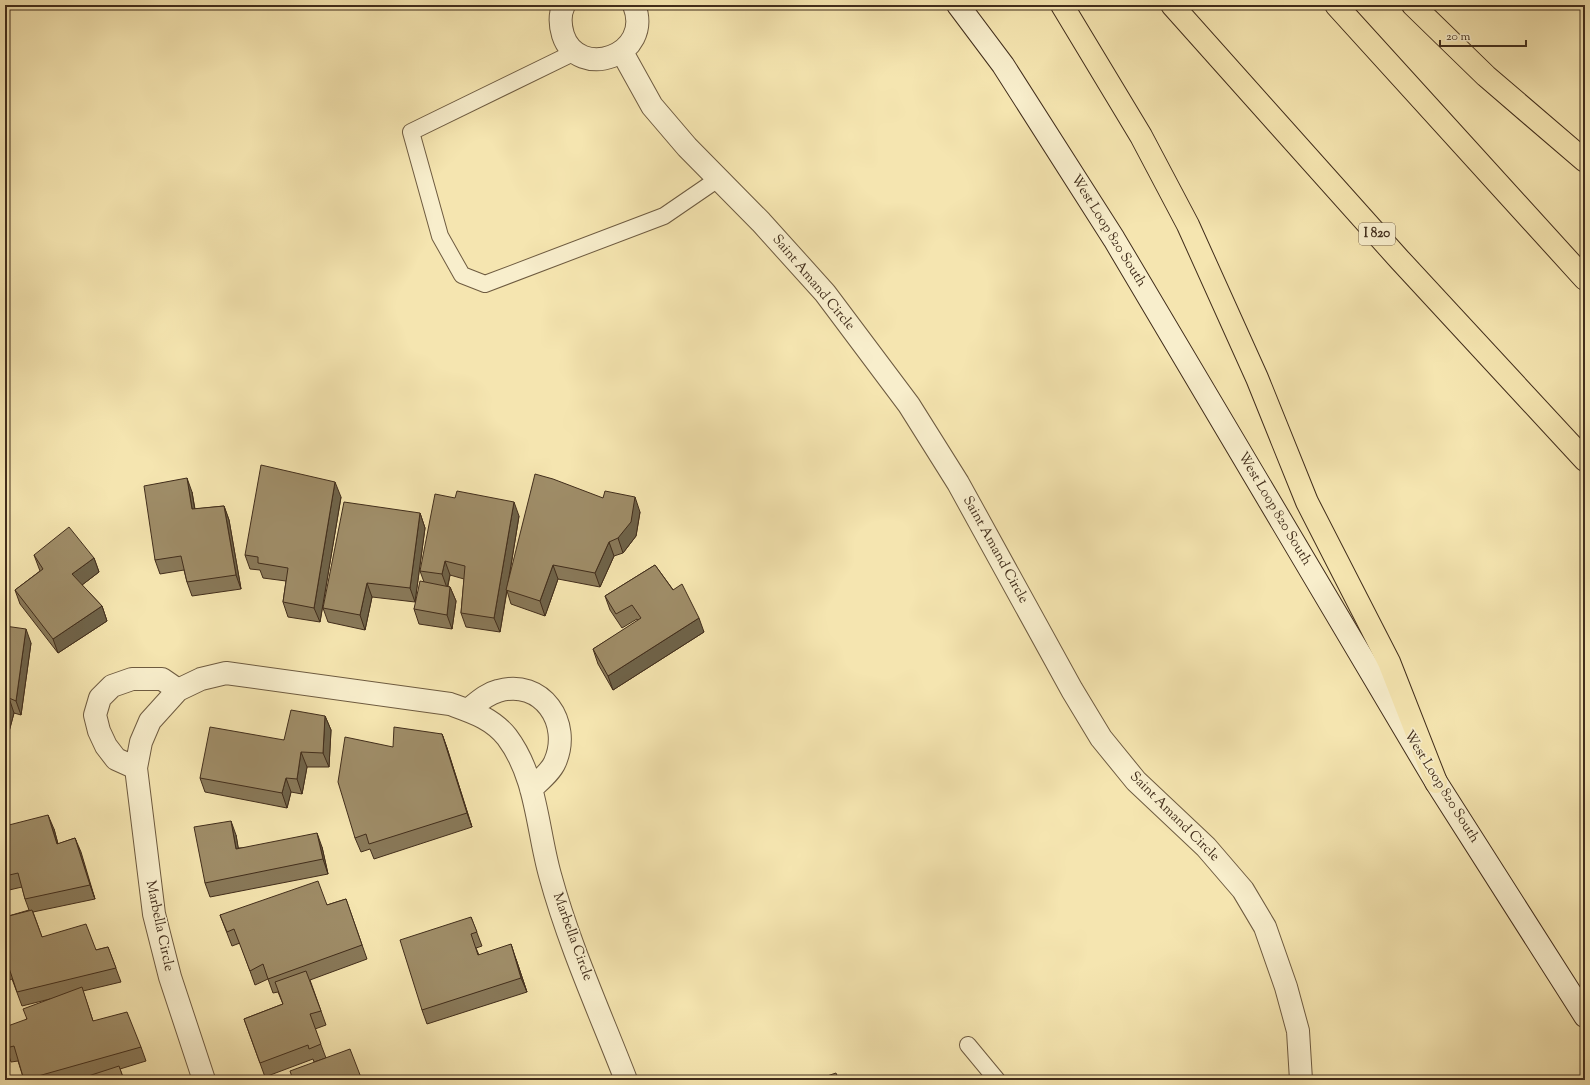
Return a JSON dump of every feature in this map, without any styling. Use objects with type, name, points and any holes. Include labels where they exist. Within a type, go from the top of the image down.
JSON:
[{"type":"highway","points":[[1062,5],[1141,136],[1188,225],[1257,378],[1307,502],[1389,662],[1436,782]]},
{"type":"highway","name":"I 820","points":[[1172,5],[1393,253],[1585,460]]},
{"type":"highway","points":[[1336,5],[1585,279]]},
{"type":"highway","points":[[1414,5],[1486,76],[1585,160]]},
{"type":"street","points":[[564,5],[561,11],[560,26],[564,39],[575,52],[590,59],[607,59],[622,52],[632,42],[638,28],[638,14],[634,5]]},
{"type":"street","name":"West Loop 820 South","points":[[958,5],[1002,65],[1114,238],[1436,782],[1585,1016]]},
{"type":"street","name":"Saint Amand Circle","points":[[622,52],[652,106],[825,293],[909,405],[958,483],[1072,690],[1101,738],[1136,780],[1206,846],[1243,890],[1265,927],[1286,987],[1298,1031],[1301,1080]]},
{"type":"street","name":"Marbella Circle","points":[[204,1080],[170,977],[154,914],[136,768],[141,742],[150,721],[178,690],[201,679],[226,673],[450,704],[482,715],[507,737],[527,774],[550,875],[567,929],[626,1080]]},
{"type":"street","points":[[136,768],[116,759],[106,746],[99,731],[95,715],[100,698],[112,686],[132,679],[162,679],[178,690]]},
{"type":"street","points":[[468,710],[484,697],[498,690],[516,688],[537,694],[553,709],[560,730],[560,749],[555,764],[530,789]]},
{"type":"lane","points":[[575,52],[411,132],[440,236],[462,275],[485,284],[664,216],[718,179]]},
{"type":"lane","points":[[968,1045],[997,1080]]},
{"type":"building","points":[[261,465],[335,482],[314,608],[283,602],[288,568],[258,563],[258,557],[245,555]]},
{"type":"building","points":[[535,474],[553,479],[603,498],[605,491],[635,497],[631,522],[618,538],[609,542],[595,573],[553,565],[540,601],[506,590]]},
{"type":"building","points":[[187,478],[192,509],[224,506],[236,575],[187,582],[181,556],[155,560],[144,486]]},
{"type":"building","points":[[457,491],[514,502],[494,618],[461,613],[465,566],[445,561],[442,574],[420,571],[435,494],[455,498]]},
{"type":"building","points":[[344,502],[420,513],[410,588],[367,583],[360,615],[323,608]]},
{"type":"building","points":[[69,527],[94,558],[72,574],[102,606],[53,639],[15,590],[43,569],[34,555]]},
{"type":"building","points":[[655,565],[673,590],[682,584],[699,618],[608,676],[593,649],[641,618],[632,605],[616,614],[605,596]]},
{"type":"building","points":[[420,581],[450,587],[447,615],[414,609]]},
{"type":"building","points":[[5,626],[26,629],[16,701],[9,698],[5,713]]},
{"type":"building","points":[[291,710],[325,716],[323,753],[301,752],[297,779],[286,778],[282,793],[200,778],[210,727],[284,740]]},
{"type":"building","points":[[394,727],[442,734],[467,813],[369,844],[366,834],[355,838],[338,782],[345,737],[393,747]]},
{"type":"building","points":[[48,815],[57,844],[75,838],[90,885],[25,899],[18,873],[5,876],[5,826]]},
{"type":"building","points":[[231,821],[236,849],[317,833],[323,859],[205,883],[194,827]]},
{"type":"building","points":[[318,881],[327,905],[346,899],[362,945],[268,979],[263,964],[250,971],[234,929],[227,932],[220,915]]},
{"type":"building","points":[[32,910],[42,937],[86,924],[96,950],[108,947],[116,968],[17,992],[8,965],[5,965],[5,917]]},
{"type":"building","points":[[471,917],[477,932],[471,934],[478,955],[511,944],[521,978],[422,1010],[400,940]]},
{"type":"building","points":[[306,971],[321,1011],[310,1014],[321,1044],[309,1049],[308,1045],[260,1063],[244,1019],[283,1004],[275,982]]},
{"type":"building","points":[[82,987],[93,1021],[127,1012],[141,1047],[24,1080],[14,1046],[6,1048],[5,1027],[27,1019],[23,1009]]},
{"type":"building","points":[[350,1049],[362,1080],[293,1080],[290,1071]]},
{"type":"building","points":[[119,1066],[124,1080],[76,1080]]},
{"type":"building","points":[[836,1073],[839,1080],[815,1080]]}]
